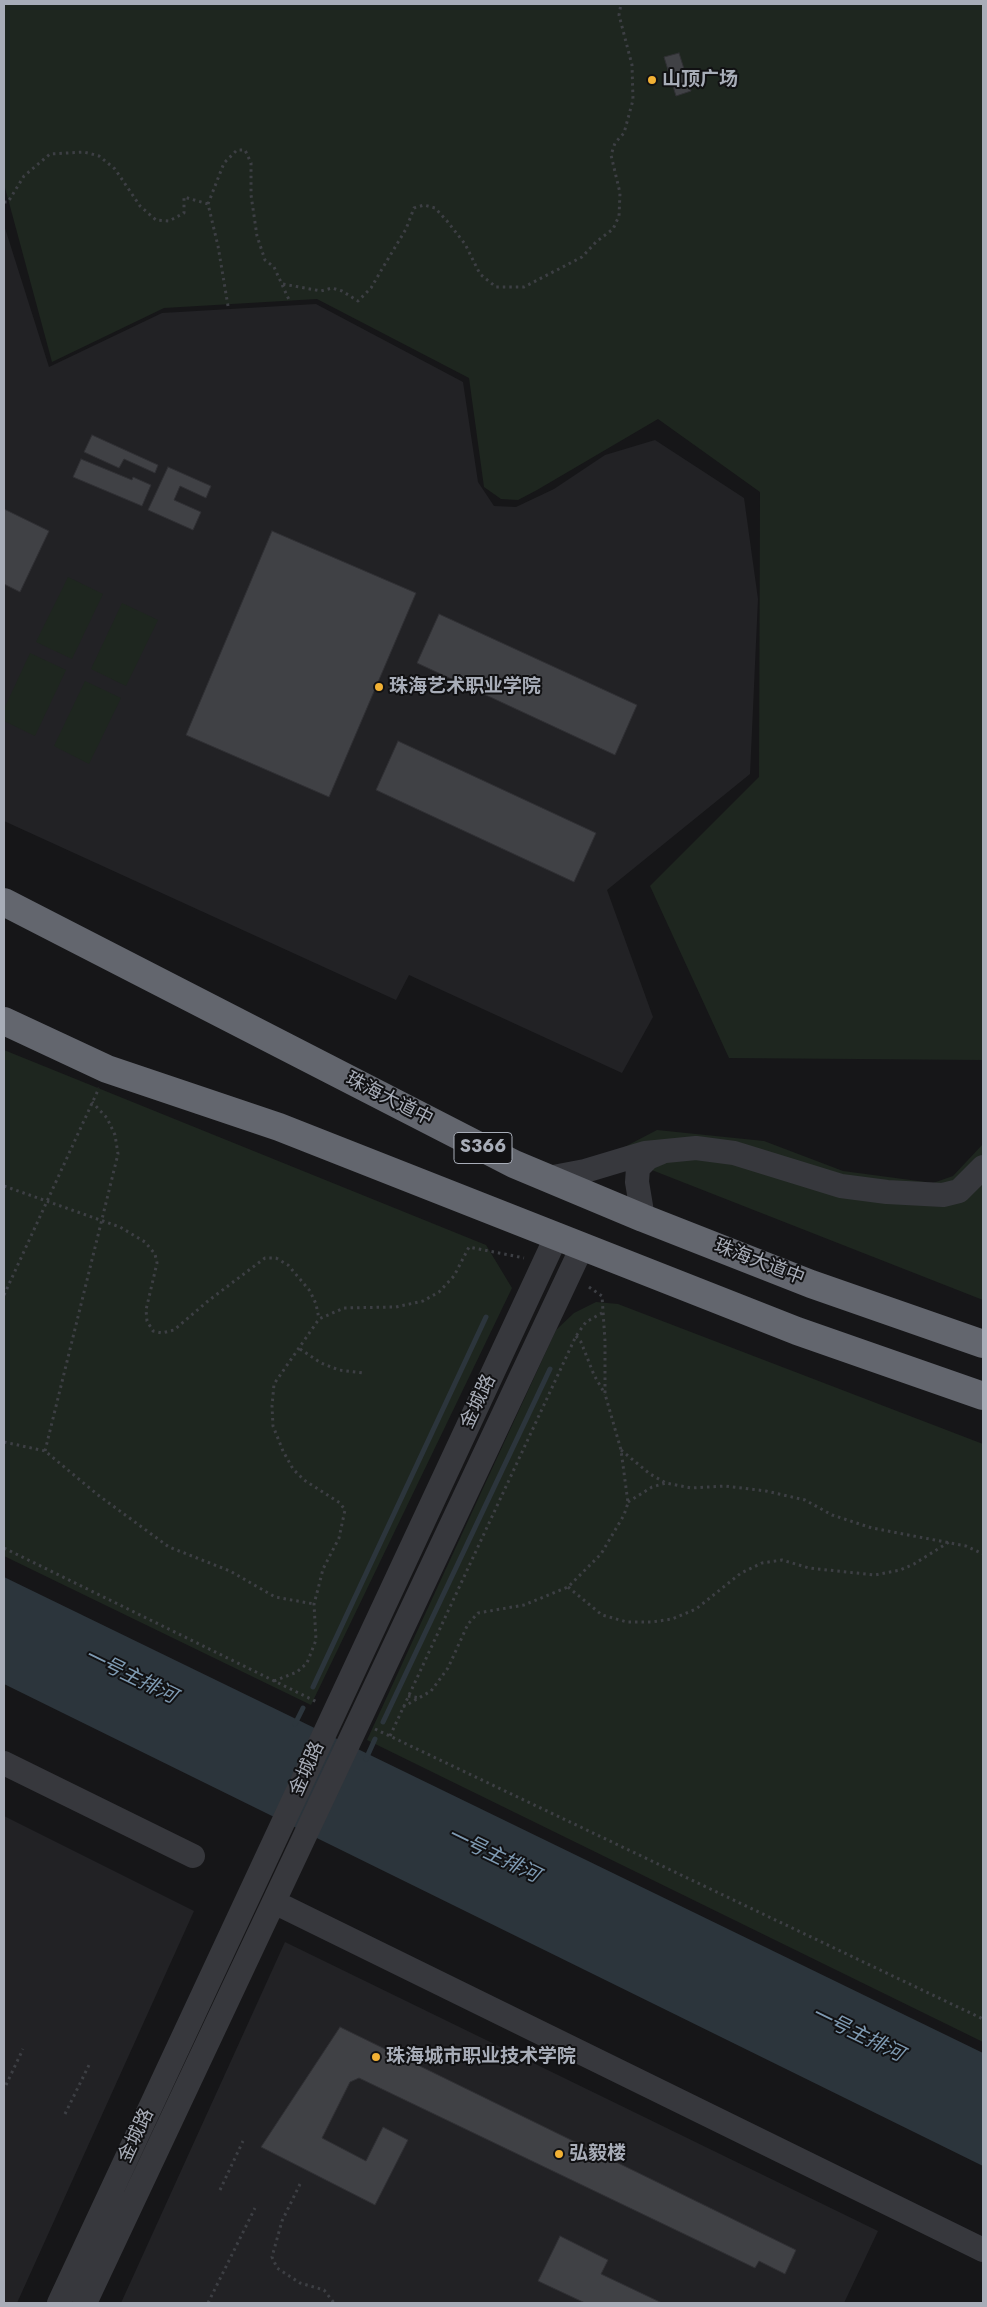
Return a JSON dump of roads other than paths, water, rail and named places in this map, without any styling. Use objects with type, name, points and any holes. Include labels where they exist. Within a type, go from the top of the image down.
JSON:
[{"type":"highway","name":"珠海大道中","points":[[4,902],[514,1164],[643,1218],[811,1284],[983,1344]]},
{"type":"highway","points":[[4,1021],[106,1068],[279,1127],[797,1331],[983,1396]]},
{"type":"street","points":[[548,1178],[585,1171],[646,1153],[696,1148],[734,1153],[841,1186],[887,1192],[943,1195],[959,1191],[983,1168]]},
{"type":"street","points":[[643,1218],[637,1182],[638,1168],[648,1158],[664,1152]]},
{"type":"street","name":"金城路","points":[[59,2303],[556,1235]]},
{"type":"street","name":"金城路","points":[[85,2303],[582,1247]]},
{"type":"street","points":[[4,1762],[193,1856]]},
{"type":"street","points":[[261,1871],[279,1892],[983,2250]]},
{"type":"water","name":"一号主排河","points":[[4,1577],[983,2053],[983,2166],[4,1684]]},
{"type":"waterway","points":[[313,1687],[486,1317]]},
{"type":"waterway","points":[[383,1722],[550,1369]]},
{"type":"waterway","points":[[295,1724],[303,1708]]},
{"type":"waterway","points":[[366,1759],[375,1739]]},
{"type":"place","name":"山顶广场","points":[[652,80]]},
{"type":"place","name":"珠海艺术职业学院","points":[[379,687]]},
{"type":"place","name":"珠海城市职业技术学院","points":[[376,2057]]},
{"type":"place","name":"弘毅楼","points":[[559,2154]]}]
